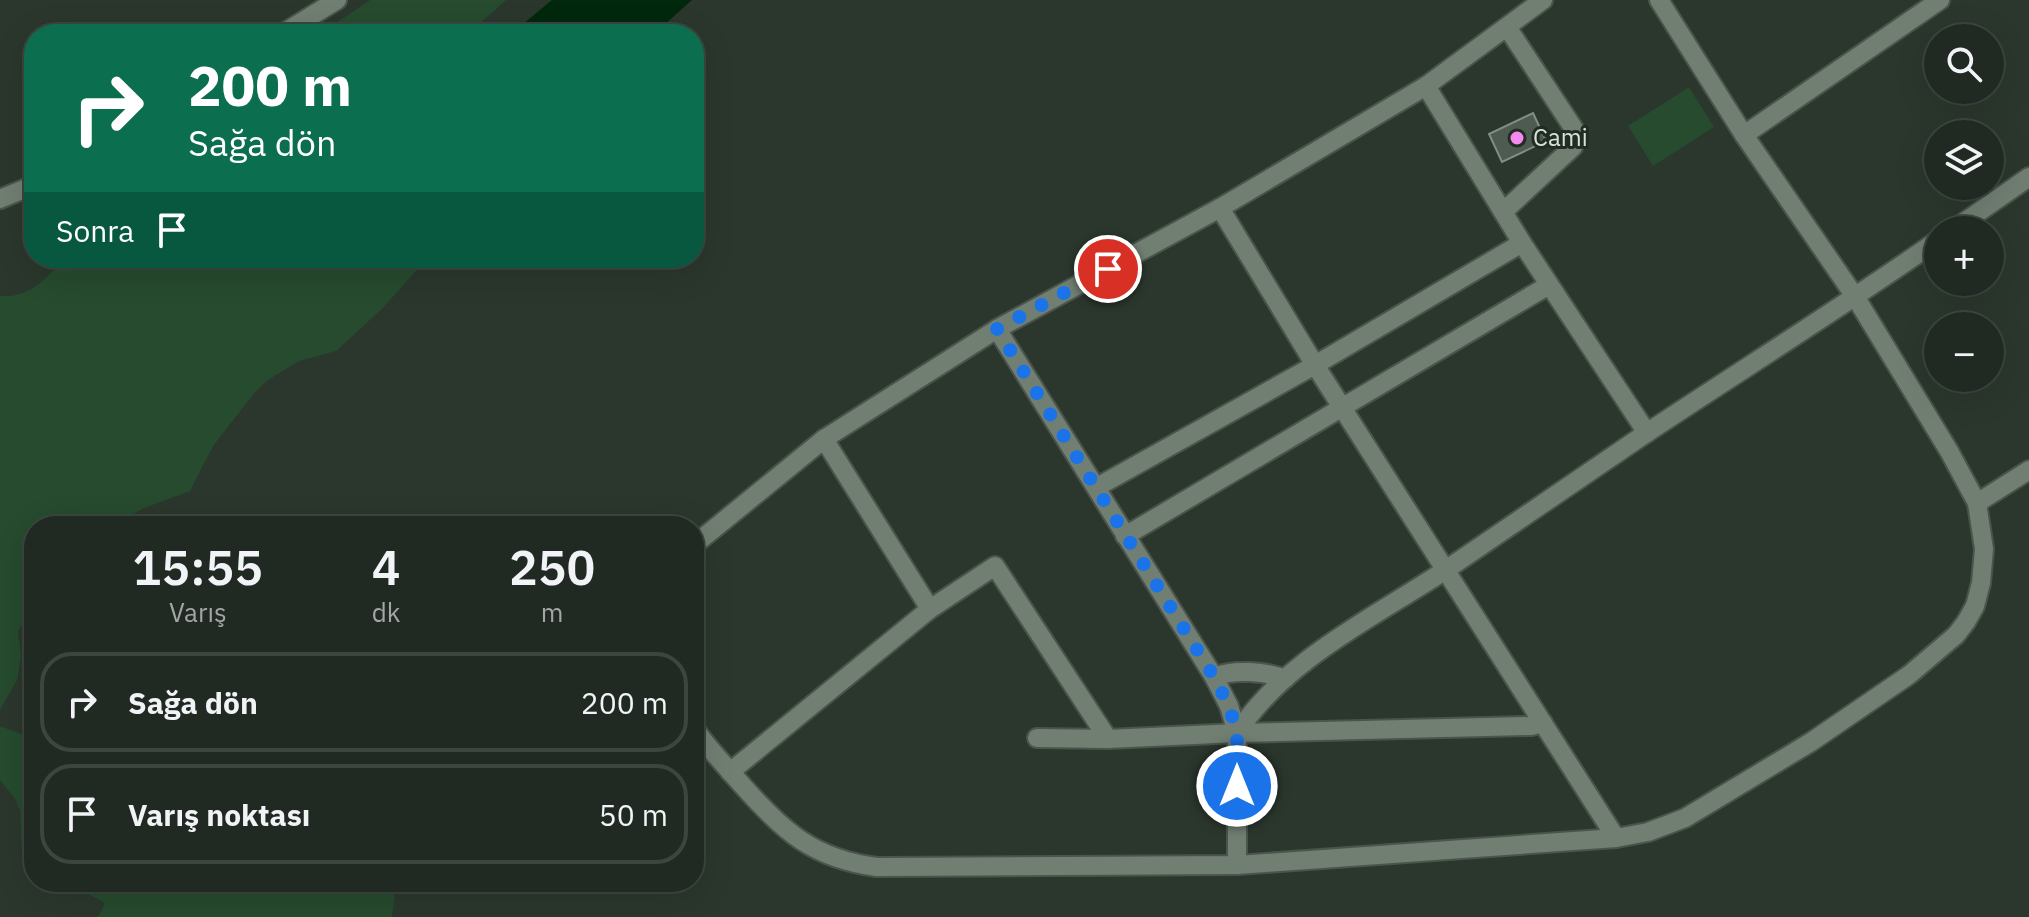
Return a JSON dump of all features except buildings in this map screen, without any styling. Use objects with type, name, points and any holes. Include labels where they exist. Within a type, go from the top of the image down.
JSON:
[{"type":"street","points":[[298,24],[337,0]]},
{"type":"street","points":[[704,537],[824,439],[997,329],[1220,208],[1426,86],[1543,0]]},
{"type":"street","points":[[704,740],[777,824],[819,852],[858,864],[877,867],[1237,865],[1616,838],[1648,832],[1685,818],[1811,742],[1909,675],[1956,635],[1975,606],[1984,549],[1977,503],[1856,298],[1744,135],[1659,0]]},
{"type":"street","points":[[1744,135],[1940,0]]},
{"type":"street","points":[[1503,212],[1573,147],[1576,138],[1574,129],[1507,27]]},
{"type":"street","points":[[1426,86],[1522,243],[1647,433]]},
{"type":"street","points":[[1973,216],[2029,177]]},
{"type":"street","points":[[0,199],[24,189]]},
{"type":"street","points":[[1220,208],[1315,365],[1616,838]]},
{"type":"street","points":[[1097,487],[1315,365],[1522,243]]},
{"type":"street","points":[[1237,733],[1251,711],[1320,652],[1924,250]]},
{"type":"street","points":[[1125,536],[1549,285]]},
{"type":"street","points":[[997,329],[1214,677],[1229,706],[1237,733],[1237,865]]},
{"type":"street","points":[[824,439],[930,609]]},
{"type":"street","points":[[1977,503],[2029,470]]},
{"type":"street","points":[[730,772],[930,609],[995,566],[1108,739]]},
{"type":"street","points":[[1214,677],[1224,673],[1274,674],[1285,679]]},
{"type":"street","points":[[1037,738],[1108,739],[1531,726],[1543,723]]},
{"type":"shaded area","points":[[370,0],[506,0],[479,24],[335,24]]},
{"type":"shaded area","points":[[552,0],[692,0],[665,24],[523,24]]},
{"type":"shaded area","points":[[1689,87],[1714,127],[1653,166],[1628,126]]},
{"type":"shaded area","points":[[57,268],[418,268],[384,307],[336,351],[299,361],[255,392],[213,446],[190,491],[130,516],[24,516],[24,621],[18,631],[21,656],[17,680],[0,710],[0,296],[21,294]]},
{"type":"shaded area","points":[[0,726],[24,735],[24,846],[16,800],[0,780]]},
{"type":"shaded area","points":[[85,892],[395,892],[392,917],[95,917],[105,903]]},
{"type":"place","name":"Cami","points":[[1517,138]]},
{"type":"route","points":[[1108,269],[997,329],[1214,677],[1229,706],[1237,733],[1237,786]]}]
